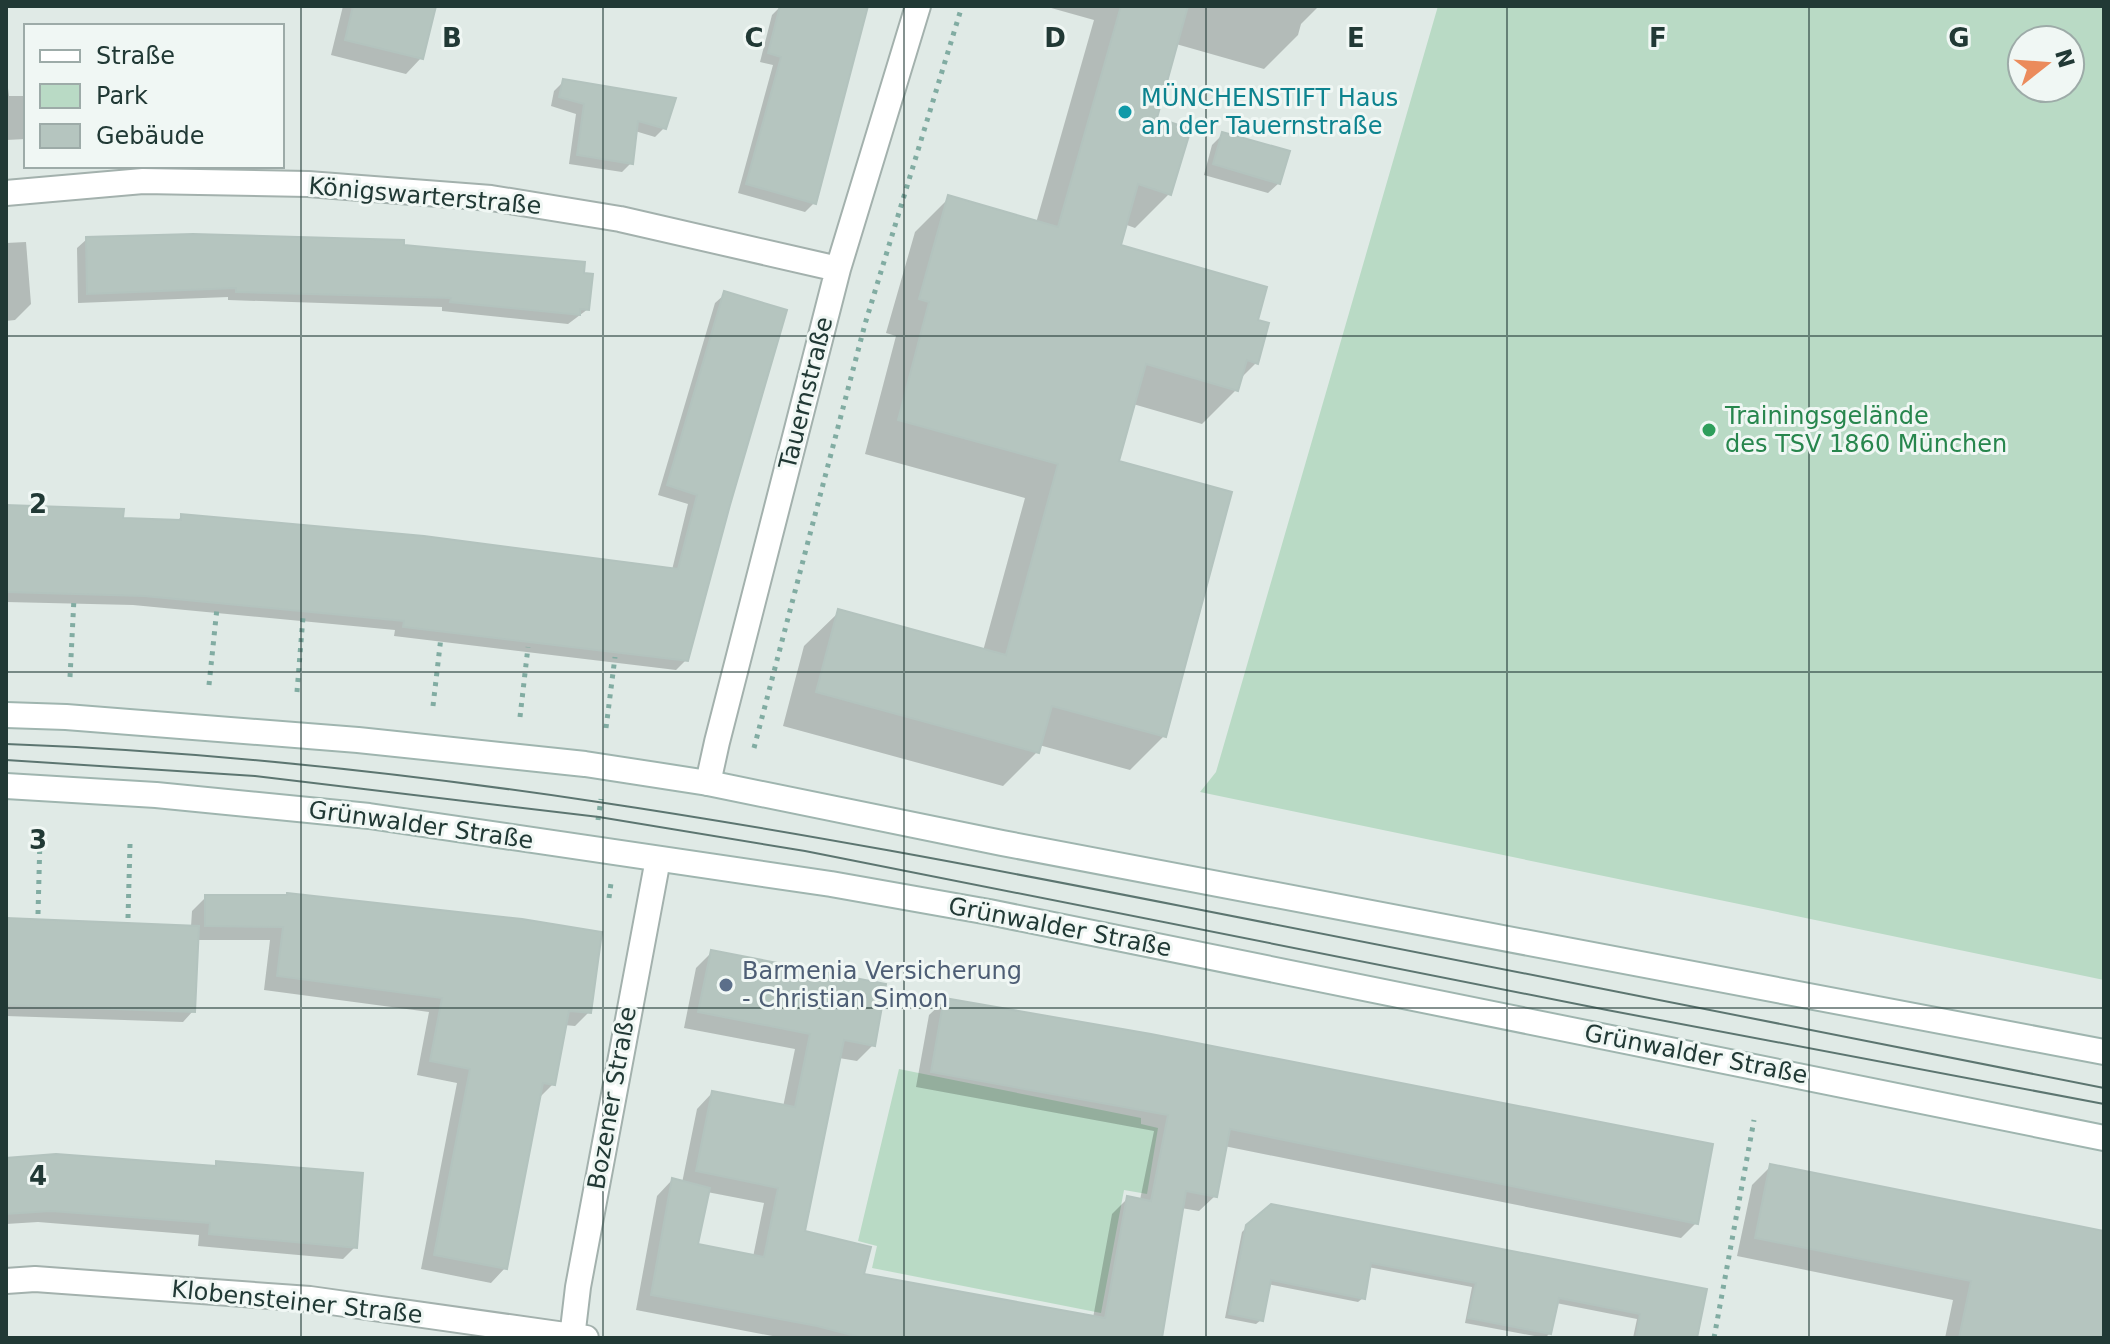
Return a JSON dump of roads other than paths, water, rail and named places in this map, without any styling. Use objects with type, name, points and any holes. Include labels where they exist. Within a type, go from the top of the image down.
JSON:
[{"type":"main road","name":"Tauernstraße","points":[[708,783],[838,269],[918,6]]},
{"type":"main road","name":"Königswarterstraße","points":[[6,193],[143,181],[308,184],[491,198],[620,219],[838,269]]},
{"type":"main road","points":[[6,715],[358,740],[585,764],[708,783],[941,831],[2104,1052]]},
{"type":"main road","name":"Grünwalder Straße","points":[[6,786],[262,804],[476,831],[831,884],[989,912],[2104,1138]]},
{"type":"main road","name":"Bozener Straße","points":[[577,1337],[578,1287],[658,859]]},
{"type":"main road","name":"Klobensteiner Straße","points":[[6,1281],[35,1279],[310,1299],[577,1337]]},
{"type":"tram line","points":[[6,744],[154,752],[449,781],[743,825],[1035,878],[2104,1088]]},
{"type":"tram line","points":[[6,760],[255,776],[599,817],[805,851],[1607,1010],[2104,1104]]},
{"type":"place","name":"MÜNCHENSTIFT Haus an der Tauernstraße","points":[[1125,112]]},
{"type":"place","name":"Trainingsgelände des TSV 1860 München","points":[[1709,430]]},
{"type":"place","name":"Barmenia Versicherung - Christian Simon","points":[[726,985]]}]
